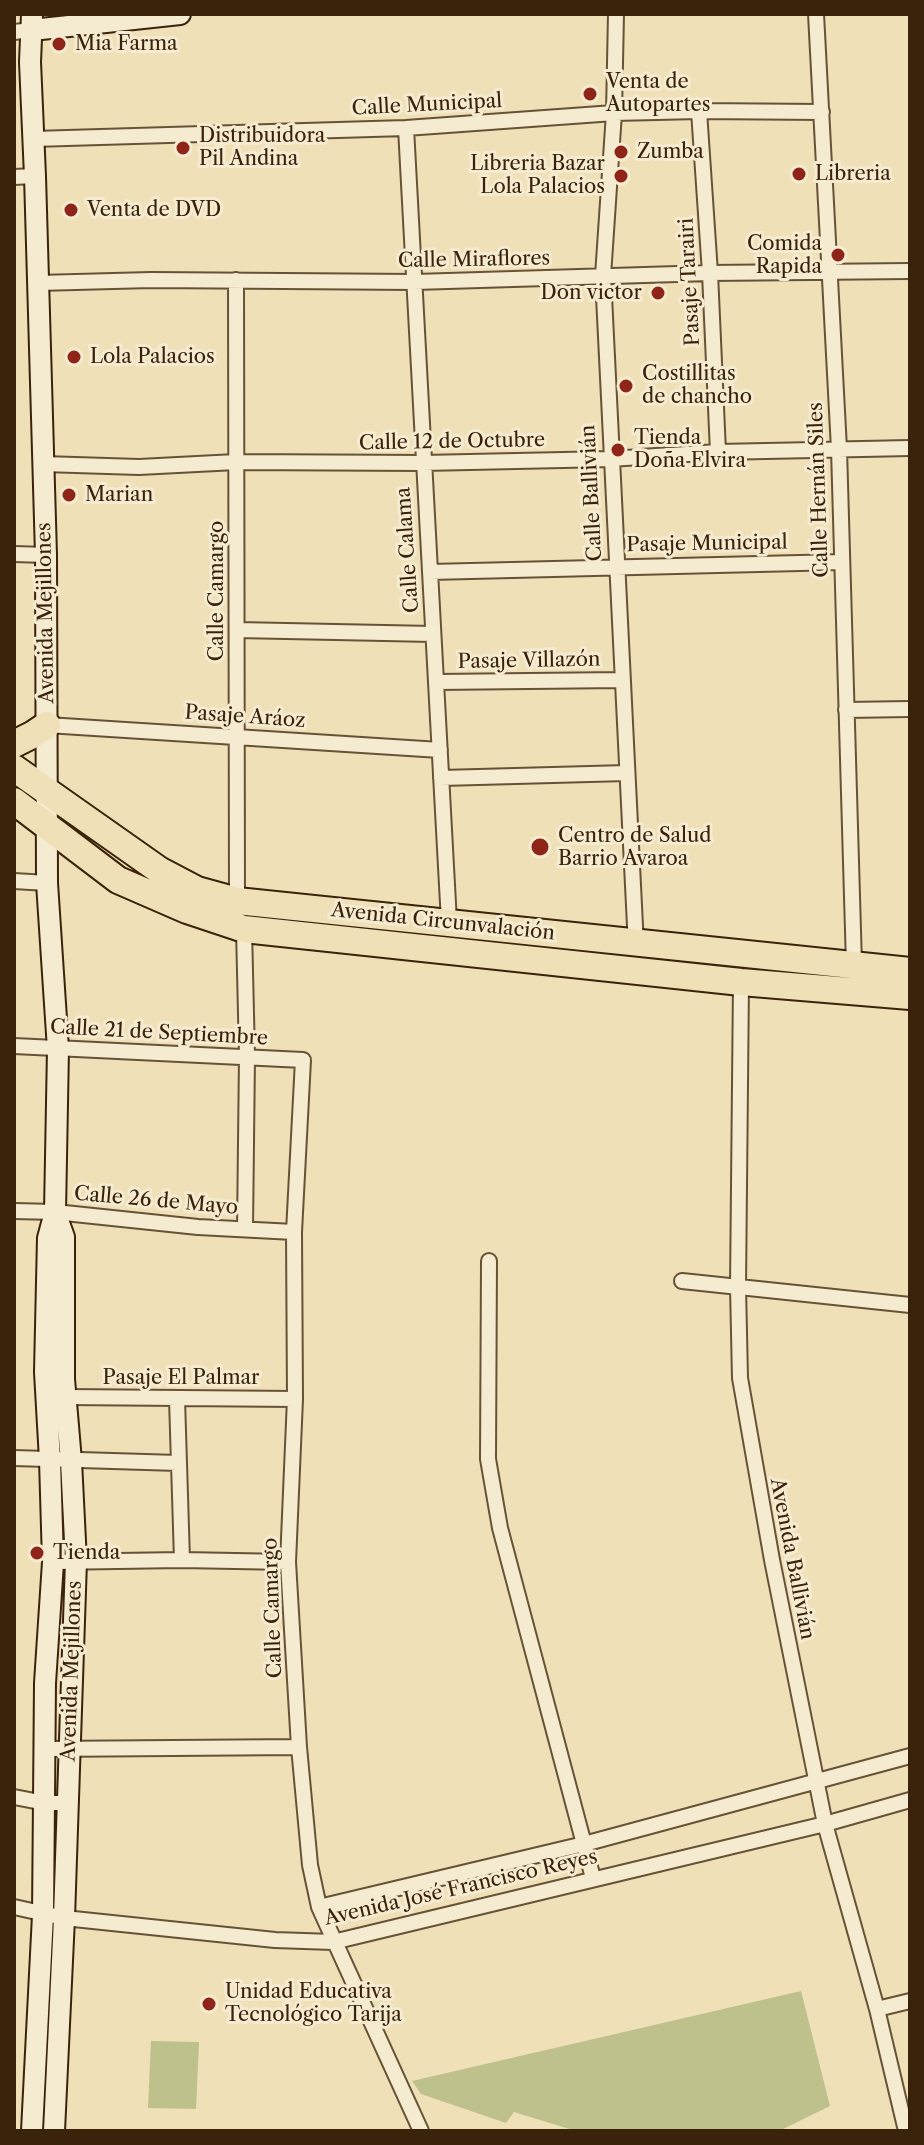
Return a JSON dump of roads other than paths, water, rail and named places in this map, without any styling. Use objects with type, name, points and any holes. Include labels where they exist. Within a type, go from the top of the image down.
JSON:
[{"type":"highway","points":[[14,744],[47,725]]},
{"type":"highway","name":"Avenida Circunvalación","points":[[14,768],[159,870],[197,890],[237,901],[910,971]]},
{"type":"highway","name":"Avenida Circunvalación","points":[[14,801],[118,880],[187,910],[244,929],[741,982],[910,996]]},
{"type":"street","points":[[26,25],[180,14]]},
{"type":"street","name":"Calle Ballivián","points":[[616,14],[614,113],[603,276],[637,970]]},
{"type":"street","name":"Calle Hernán Siles","points":[[816,14],[839,449],[854,965]]},
{"type":"street","name":"Avenida Mejillones","points":[[26,25],[35,176],[46,555],[47,883],[58,1049],[55,1212],[48,1238],[45,1357],[76,1561],[54,2131]]},
{"type":"street","name":"Pasaje Tarairi","points":[[699,111],[718,452]]},
{"type":"street","name":"Calle Municipal","points":[[33,139],[406,128],[614,113],[822,112]]},
{"type":"street","name":"Calle Calama","points":[[406,128],[449,922]]},
{"type":"street","points":[[14,177],[35,176]]},
{"type":"street","name":"Calle Miraflores","points":[[38,283],[151,280],[415,282],[710,273],[910,271]]},
{"type":"street","name":"Calle Camargo","points":[[236,280],[237,901]]},
{"type":"street","name":"Calle 12 de Octubre","points":[[43,464],[139,467],[236,462],[423,463],[910,448]]},
{"type":"street","points":[[14,554],[46,555]]},
{"type":"street","name":"Pasaje Municipal","points":[[430,572],[841,562]]},
{"type":"street","name":"Pasaje Villazón","points":[[237,630],[433,634]]},
{"type":"street","name":"Pasaje Villazón","points":[[436,682],[622,680]]},
{"type":"street","points":[[846,710],[910,709]]},
{"type":"street","name":"Pasaje Aráoz","points":[[47,725],[440,750]]},
{"type":"street","points":[[441,778],[627,773]]},
{"type":"street","points":[[14,881],[47,883]]},
{"type":"street","points":[[244,929],[247,1056],[245,1229]]},
{"type":"street","name":"Avenida Ballivián","points":[[741,982],[740,1378],[760,1500],[815,1781],[877,2009],[906,2131]]},
{"type":"street","name":"Calle 21 de Septiembre","points":[[14,1046],[303,1060]]},
{"type":"street","name":"Calle Camargo","points":[[303,1060],[294,1232],[295,1399],[288,1562],[299,1747],[310,1865],[319,1907],[333,1942],[421,2131]]},
{"type":"street","name":"Calle 26 de Mayo","points":[[14,1211],[294,1232]]},
{"type":"street","name":"Avenida Mejillones","points":[[32,2131],[43,1915],[45,1683],[65,1397],[64,1237],[55,1212]]},
{"type":"street","points":[[489,1261],[488,1459],[500,1528],[593,1878]]},
{"type":"street","points":[[682,1281],[910,1305]]},
{"type":"street","name":"Pasaje El Palmar","points":[[65,1397],[295,1399]]},
{"type":"street","points":[[177,1399],[182,1560]]},
{"type":"street","points":[[14,1458],[178,1463]]},
{"type":"street","points":[[53,1562],[288,1562]]},
{"type":"street","points":[[45,1749],[299,1747]]},
{"type":"street","name":"Avenida José Francisco Reyes","points":[[319,1907],[584,1844],[910,1756]]},
{"type":"street","points":[[14,1797],[45,1803],[68,1803]]},
{"type":"street","name":"Avenida José Francisco Reyes","points":[[14,1907],[64,1918],[275,1940],[333,1942],[825,1824],[910,1800]]},
{"type":"street","points":[[877,2009],[910,2001]]},
{"type":"place","name":"Mia Farma","points":[[59,44]]},
{"type":"place","name":"Venta de Autopartes","points":[[590,94]]},
{"type":"place","name":"Distribuidora Pil Andina","points":[[183,148]]},
{"type":"place","name":"Zumba","points":[[621,152]]},
{"type":"place","name":"Libreria","points":[[799,174]]},
{"type":"place","name":"Libreria Bazar Lola Palacios","points":[[621,176]]},
{"type":"place","name":"Venta de DVD","points":[[71,210]]},
{"type":"place","name":"Comida Rapida","points":[[838,255]]},
{"type":"place","name":"Don victor","points":[[658,293]]},
{"type":"place","name":"Lola Palacios","points":[[74,357]]},
{"type":"place","name":"Costillitas de chancho","points":[[626,386]]},
{"type":"place","name":"Tienda Doña Elvira","points":[[618,450]]},
{"type":"place","name":"Marian","points":[[69,495]]},
{"type":"place","name":"Centro de Salud Barrio Avaroa","points":[[540,847]]},
{"type":"place","name":"Tienda","points":[[37,1553]]},
{"type":"place","name":"Unidad Educativa Tecnológico Tarija","points":[[209,2004]]}]
